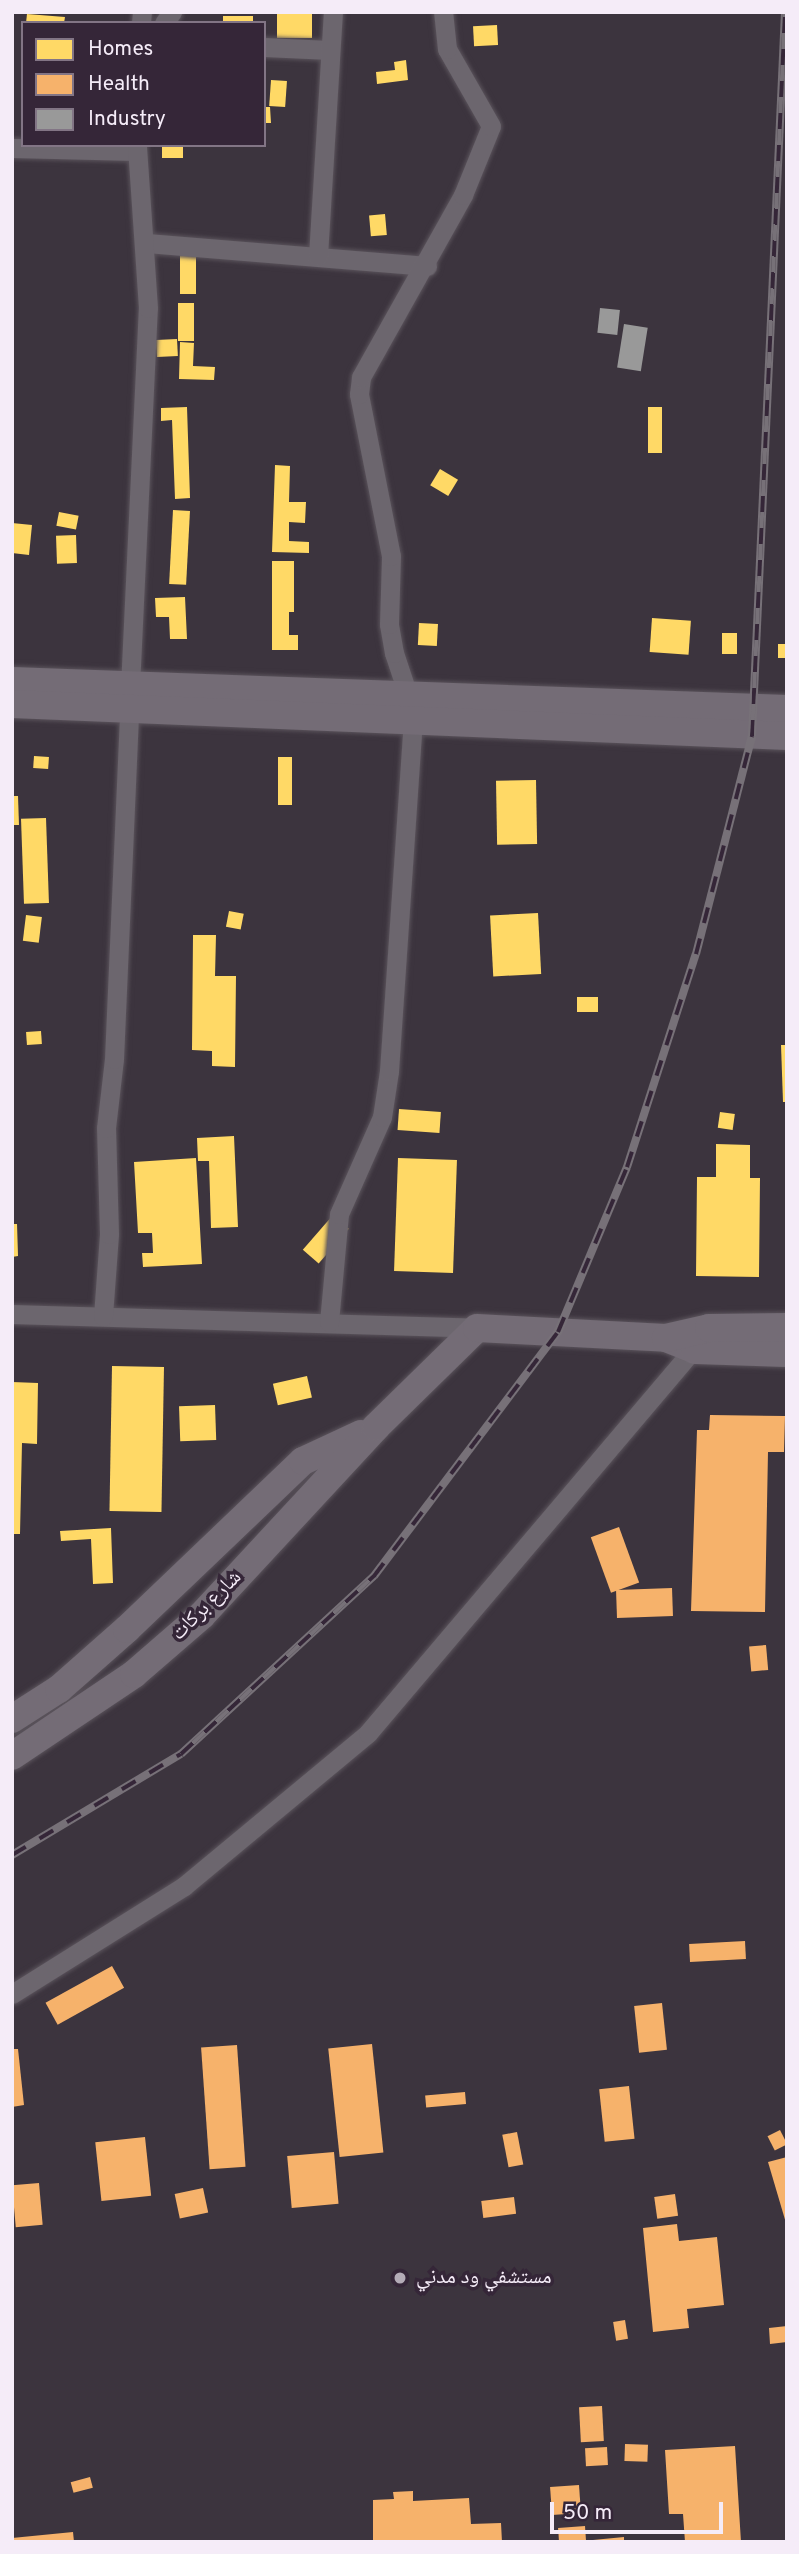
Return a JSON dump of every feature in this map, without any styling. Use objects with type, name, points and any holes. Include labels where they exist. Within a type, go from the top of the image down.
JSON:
[{"type":"main road","points":[[12,681],[130,698]]},
{"type":"main road","points":[[12,704],[130,698],[410,708],[787,709]]},
{"type":"main road","points":[[410,708],[787,736]]},
{"type":"main road","points":[[702,1339],[787,1327]]},
{"type":"main road","points":[[477,1328],[702,1339],[787,1353]]},
{"type":"main road","name":"شارع بركات","points":[[12,1756],[134,1674],[202,1615],[376,1427],[477,1328]]},
{"type":"main road","name":"شارع بركات","points":[[12,1720],[59,1689],[146,1612],[256,1501],[303,1461],[376,1427]]},
{"type":"street","points":[[318,256],[333,12]]},
{"type":"street","points":[[328,1322],[339,1214],[382,1117],[389,1072],[410,708],[394,653],[389,624],[391,556],[359,394],[361,377],[427,266],[491,126],[447,49],[443,12]]},
{"type":"street","points":[[266,47],[330,50]]},
{"type":"street","points":[[12,148],[136,148],[147,243],[146,361],[114,1059],[106,1128],[109,1234],[103,1316]]},
{"type":"street","points":[[147,243],[427,266]]},
{"type":"street","points":[[12,1314],[477,1328]]},
{"type":"street","points":[[12,1994],[184,1886],[368,1734],[543,1531],[636,1412],[702,1339]]},
{"type":"building: Homes","points":[[277,12],[312,12],[312,38],[277,38]]},
{"type":"building: Homes","points":[[27,14],[65,17],[64,21],[26,21]]},
{"type":"building: Homes","points":[[223,16],[253,16],[253,21],[223,21]]},
{"type":"building: Homes","points":[[497,25],[498,45],[474,46],[473,26]]},
{"type":"building: Homes","points":[[406,60],[408,80],[377,84],[376,72],[395,70],[394,62]]},
{"type":"building: Homes","points":[[271,80],[287,81],[285,107],[269,106]]},
{"type":"building: Homes","points":[[266,107],[270,107],[271,123],[266,123]]},
{"type":"building: Homes","points":[[162,147],[183,147],[183,158],[162,158]]},
{"type":"building: Homes","points":[[385,214],[387,235],[371,236],[369,215]]},
{"type":"building: Homes","points":[[180,255],[196,255],[196,294],[180,294]]},
{"type":"building: Homes","points":[[178,303],[194,303],[194,341],[178,341]]},
{"type":"building: Homes","points":[[177,339],[178,356],[157,357],[156,340]]},
{"type":"building: Homes","points":[[180,342],[194,343],[193,366],[215,367],[214,380],[179,379]]},
{"type":"building: Homes","points":[[187,407],[190,498],[175,499],[172,420],[161,421],[161,408]]},
{"type":"building: Homes","points":[[648,407],[662,407],[662,453],[648,453]]},
{"type":"building: Homes","points":[[275,465],[290,466],[289,502],[306,502],[305,523],[289,522],[289,541],[309,542],[309,553],[272,552]]},
{"type":"building: Homes","points":[[440,469],[458,480],[448,496],[430,485]]},
{"type":"building: Homes","points":[[173,510],[190,511],[186,585],[169,584]]},
{"type":"building: Homes","points":[[59,512],[79,516],[76,530],[56,526]]},
{"type":"building: Homes","points":[[12,523],[32,525],[29,555],[12,553]]},
{"type":"building: Homes","points":[[76,535],[77,563],[57,564],[56,536]]},
{"type":"building: Homes","points":[[272,561],[294,561],[294,612],[289,612],[289,635],[298,635],[298,650],[272,650]]},
{"type":"building: Homes","points":[[185,597],[187,639],[170,639],[169,617],[156,617],[155,598]]},
{"type":"building: Homes","points":[[652,618],[691,621],[689,655],[650,652]]},
{"type":"building: Homes","points":[[419,623],[438,624],[437,646],[418,645]]},
{"type":"building: Homes","points":[[722,633],[737,633],[737,654],[722,654]]},
{"type":"building: Homes","points":[[778,644],[787,644],[787,658],[778,658]]},
{"type":"building: Homes","points":[[34,756],[49,757],[48,769],[33,768]]},
{"type":"building: Homes","points":[[278,757],[292,757],[292,805],[278,805]]},
{"type":"building: Homes","points":[[536,780],[537,844],[497,845],[496,781]]},
{"type":"building: Homes","points":[[12,796],[18,796],[19,825],[12,825]]},
{"type":"building: Homes","points":[[46,818],[49,903],[24,904],[21,819]]},
{"type":"building: Homes","points":[[229,911],[244,914],[241,930],[226,927]]},
{"type":"building: Homes","points":[[538,913],[541,974],[493,976],[490,916]]},
{"type":"building: Homes","points":[[26,915],[42,917],[39,943],[23,941]]},
{"type":"building: Homes","points":[[193,935],[216,935],[215,976],[236,976],[235,1067],[212,1066],[212,1051],[192,1050]]},
{"type":"building: Homes","points":[[577,997],[598,997],[598,1012],[577,1012]]},
{"type":"building: Homes","points":[[41,1031],[42,1044],[27,1045],[26,1032]]},
{"type":"building: Homes","points":[[781,1045],[787,1045],[787,1102],[783,1102]]},
{"type":"building: Homes","points":[[399,1109],[441,1112],[439,1133],[398,1130]]},
{"type":"building: Homes","points":[[720,1112],[735,1114],[733,1130],[718,1128]]},
{"type":"building: Homes","points":[[234,1136],[238,1227],[211,1228],[209,1161],[198,1161],[197,1138]]},
{"type":"building: Homes","points":[[716,1144],[750,1145],[750,1178],[760,1178],[759,1277],[696,1276],[697,1177],[716,1177]]},
{"type":"building: Homes","points":[[196,1158],[202,1264],[143,1267],[142,1253],[153,1253],[152,1233],[138,1233],[134,1162]]},
{"type":"building: Homes","points":[[398,1158],[457,1160],[453,1273],[394,1271]]},
{"type":"building: Homes","points":[[333,1215],[349,1229],[319,1263],[303,1250]]},
{"type":"building: Homes","points":[[12,1224],[17,1224],[18,1256],[12,1257]]},
{"type":"building: Homes","points":[[112,1366],[164,1367],[161,1512],[109,1511]]},
{"type":"building: Homes","points":[[307,1376],[312,1397],[278,1405],[273,1384]]},
{"type":"building: Homes","points":[[12,1382],[38,1383],[37,1444],[22,1443],[20,1534],[12,1534]]},
{"type":"building: Homes","points":[[215,1405],[216,1440],[180,1441],[179,1406]]},
{"type":"building: Homes","points":[[111,1528],[113,1583],[93,1584],[91,1539],[61,1541],[60,1531]]},
{"type":"building: Health","points":[[710,1415],[785,1416],[784,1452],[768,1452],[765,1612],[691,1611],[697,1430],[709,1430]]},
{"type":"building: Health","points":[[619,1527],[639,1582],[611,1593],[591,1537]]},
{"type":"building: Health","points":[[672,1588],[673,1616],[617,1618],[616,1590]]},
{"type":"building: Health","points":[[766,1645],[768,1670],[751,1671],[749,1646]]},
{"type":"building: Health","points":[[745,1941],[746,1959],[690,1962],[689,1944]]},
{"type":"building: Health","points":[[112,1966],[124,1988],[58,2025],[46,2003]]},
{"type":"building: Health","points":[[662,2003],[667,2050],[639,2053],[634,2006]]},
{"type":"building: Health","points":[[372,2044],[383,2152],[340,2157],[328,2049]]},
{"type":"building: Health","points":[[237,2045],[246,2167],[210,2169],[201,2048]]},
{"type":"building: Health","points":[[12,2049],[18,2049],[24,2105],[12,2107]]},
{"type":"building: Health","points":[[629,2086],[635,2139],[605,2142],[599,2089]]},
{"type":"building: Health","points":[[465,2092],[466,2104],[426,2107],[425,2095]]},
{"type":"building: Health","points":[[780,2130],[787,2144],[775,2151],[768,2136]]},
{"type":"building: Health","points":[[517,2132],[523,2164],[509,2167],[502,2135]]},
{"type":"building: Health","points":[[145,2137],[151,2196],[101,2201],[95,2142]]},
{"type":"building: Health","points":[[334,2152],[339,2204],[292,2208],[287,2156]]},
{"type":"building: Health","points":[[787,2157],[787,2223],[786,2223],[768,2162]]},
{"type":"building: Health","points":[[39,2183],[43,2225],[16,2227],[12,2185]]},
{"type":"building: Health","points":[[203,2188],[208,2212],[180,2218],[175,2194]]},
{"type":"building: Health","points":[[675,2194],[678,2216],[657,2219],[654,2197]]},
{"type":"building: Health","points":[[514,2197],[516,2214],[483,2218],[481,2201]]},
{"type":"building: Health","points":[[677,2224],[679,2241],[717,2237],[724,2305],[687,2309],[689,2328],[653,2332],[643,2228]]},
{"type":"building: Health","points":[[625,2320],[628,2339],[616,2341],[613,2322]]},
{"type":"building: Health","points":[[787,2326],[787,2342],[770,2344],[769,2328]]},
{"type":"building: Health","points":[[602,2406],[604,2441],[581,2442],[579,2407]]},
{"type":"building: Health","points":[[625,2444],[648,2445],[647,2462],[624,2461]]},
{"type":"building: Health","points":[[735,2446],[741,2542],[685,2542],[683,2514],[669,2514],[665,2450]]},
{"type":"building: Health","points":[[607,2447],[608,2465],[586,2466],[585,2448]]},
{"type":"building: Health","points":[[90,2477],[93,2488],[74,2493],[71,2482]]},
{"type":"building: Health","points":[[579,2485],[581,2513],[552,2515],[550,2487]]},
{"type":"building: Health","points":[[413,2491],[413,2501],[469,2498],[471,2524],[501,2523],[502,2542],[373,2542],[373,2500],[394,2499],[393,2492]]},
{"type":"building: Health","points":[[585,2526],[586,2542],[559,2542],[558,2528]]},
{"type":"building: Health","points":[[73,2532],[74,2542],[12,2542],[12,2538]]},
{"type":"building: Health","points":[[624,2537],[624,2542],[593,2542],[593,2540]]},
{"type":"building: Industry","points":[[600,308],[620,310],[617,335],[597,333]]},
{"type":"building: Industry","points":[[624,324],[648,328],[641,371],[617,367]]},
{"type":"railway","points":[[12,1855],[181,1754],[374,1576],[558,1332],[627,1167],[696,954],[752,736],[785,12]]},
{"type":"place","name":"مستشفي ود مدني","points":[[400,2278]]}]
